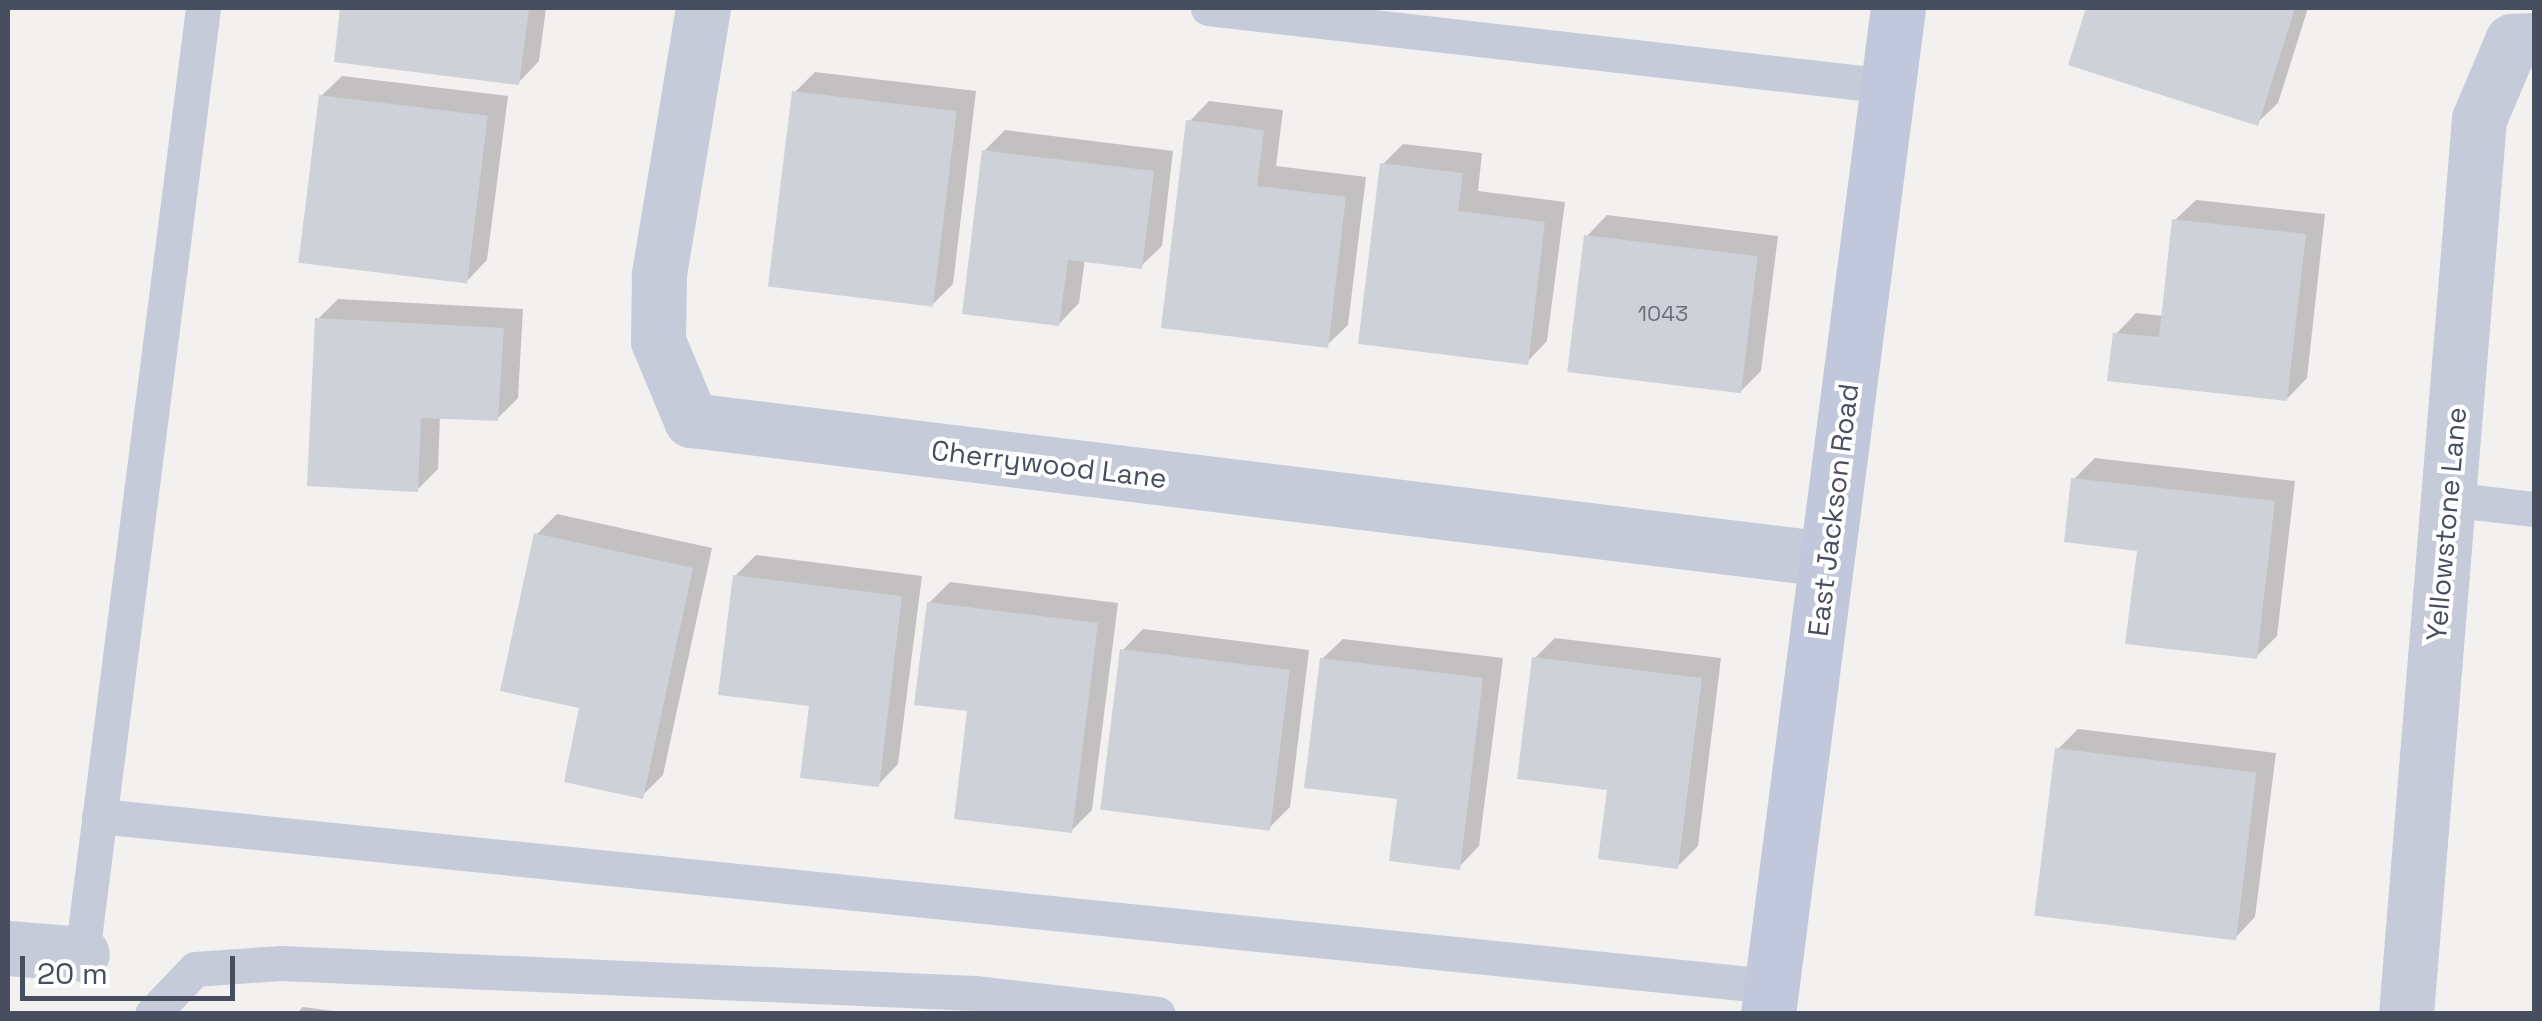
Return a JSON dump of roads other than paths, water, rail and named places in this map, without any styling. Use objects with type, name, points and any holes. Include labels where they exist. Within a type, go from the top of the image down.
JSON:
[{"type":"street","name":"Cherrywood Lane","points":[[703,8],[658,275],[658,341],[691,420],[1826,559]]},
{"type":"street","name":"East Jackson Road","points":[[1770,1000],[1898,8]]},
{"type":"street","name":"Yellowstone Lane","points":[[2406,1014],[2478,119],[2523,40]]},
{"type":"street","points":[[8,948],[82,954]]},
{"type":"lane","points":[[82,954],[203,8]]},
{"type":"lane","points":[[1208,8],[1888,86]]},
{"type":"lane","points":[[2448,499],[2534,509]]},
{"type":"lane","points":[[99,816],[1770,1000]]},
{"type":"lane","points":[[152,1014],[195,969],[282,964],[974,993],[1158,1014]]}]
